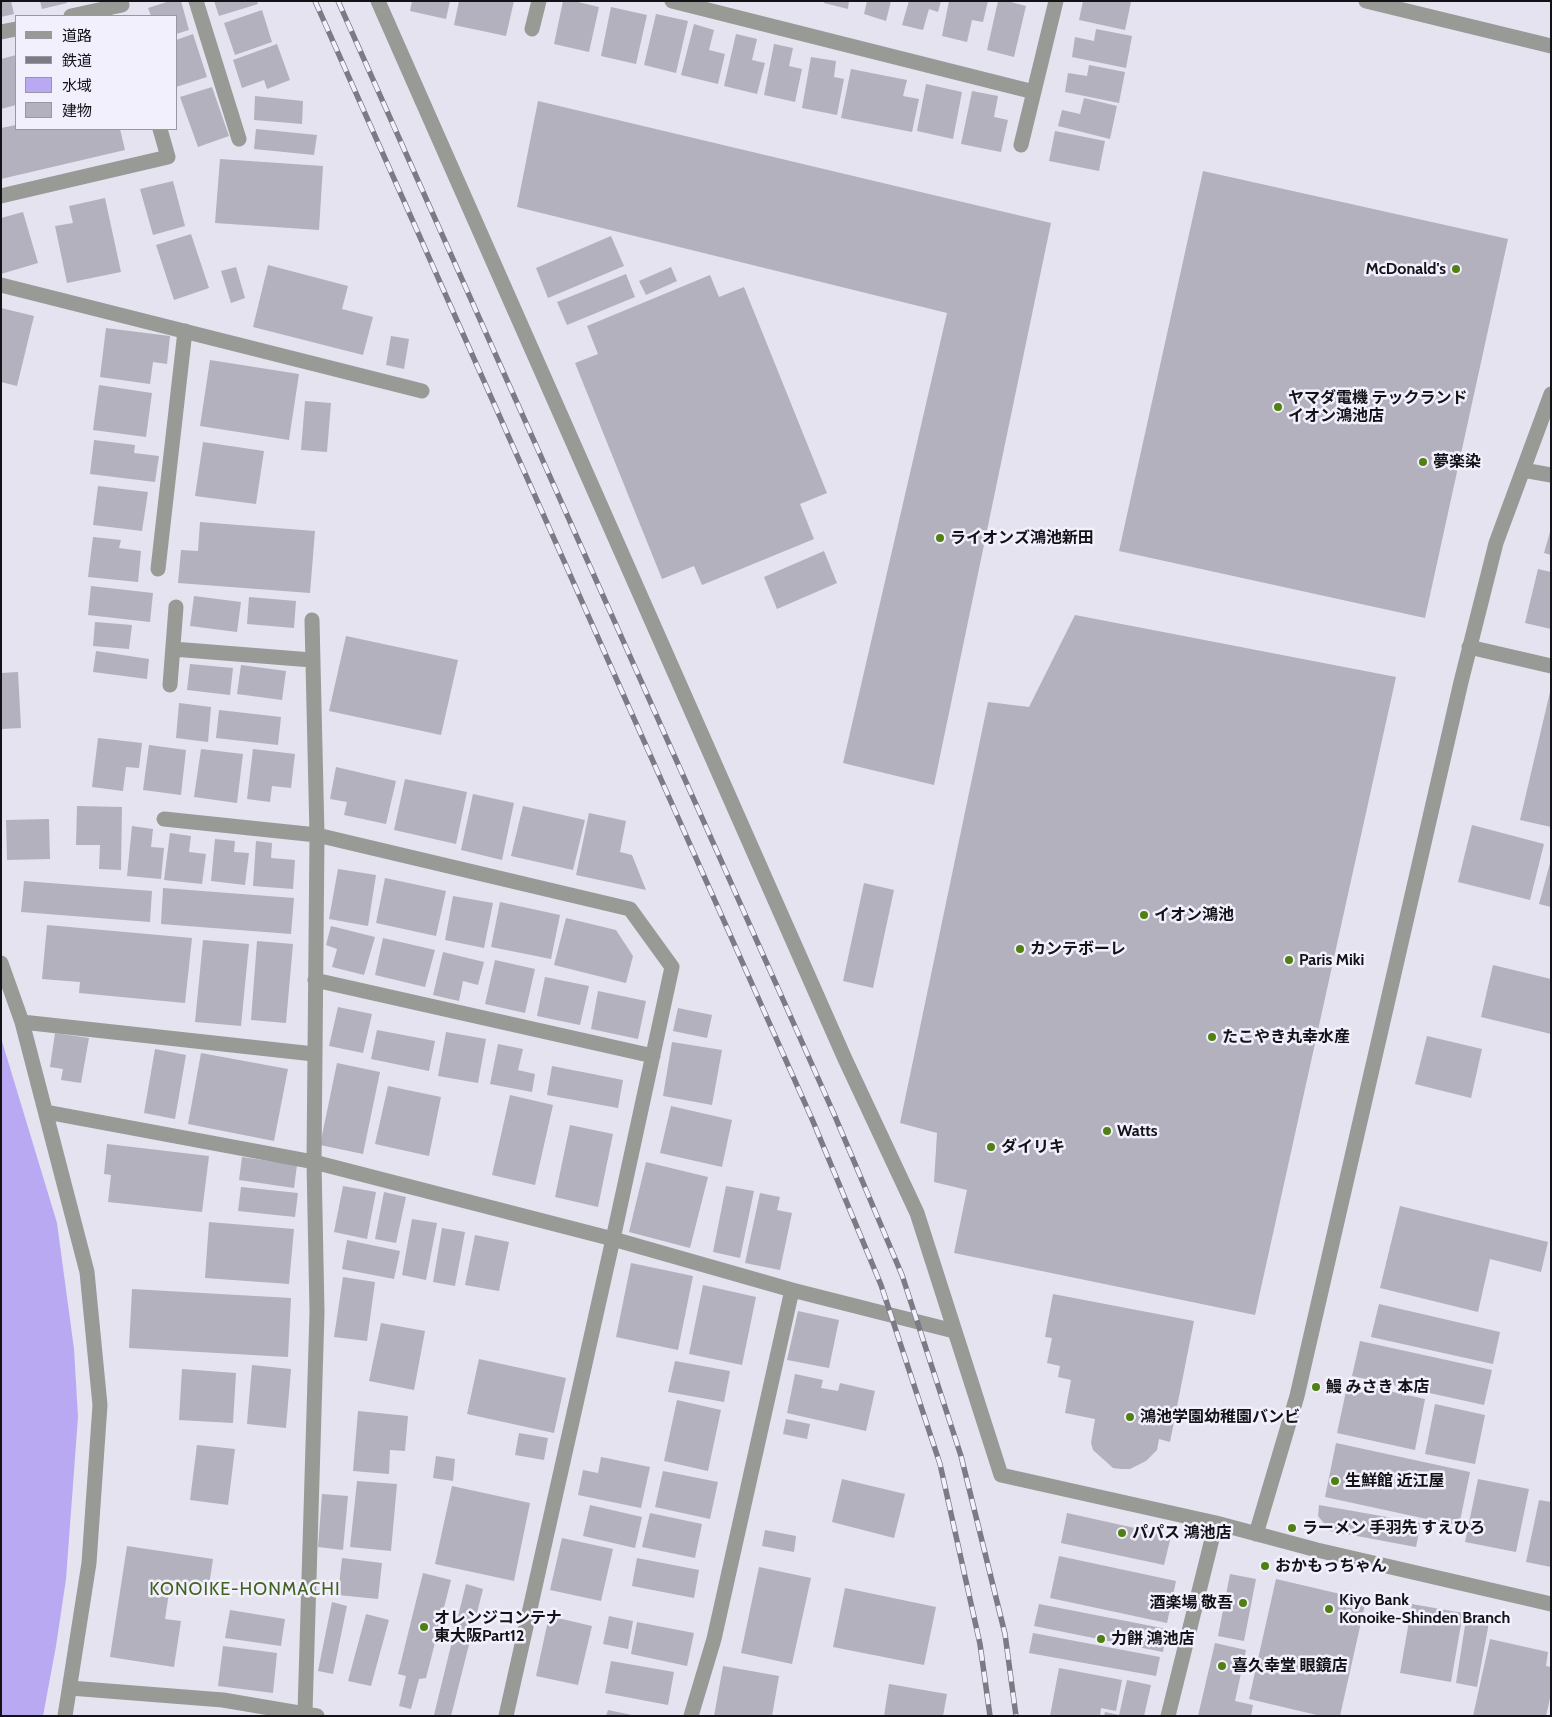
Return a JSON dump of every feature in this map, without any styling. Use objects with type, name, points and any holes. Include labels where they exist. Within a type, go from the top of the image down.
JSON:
[{"type":"street","points":[[196,1],[239,139]]},
{"type":"street","points":[[378,1],[845,1059],[917,1212],[1001,1474],[1216,1523],[1317,1550],[1551,1604]]},
{"type":"street","points":[[532,30],[539,1]]},
{"type":"street","points":[[672,1],[1034,92]]},
{"type":"street","points":[[1021,145],[1056,1]]},
{"type":"street","points":[[1366,1],[1551,46]]},
{"type":"street","points":[[78,15],[122,7]]},
{"type":"street","points":[[1,32],[15,29]]},
{"type":"street","points":[[1,196],[168,157],[160,130]]},
{"type":"street","points":[[1,285],[422,391]]},
{"type":"street","points":[[158,569],[185,331]]},
{"type":"street","points":[[1256,1534],[1297,1396],[1469,647],[1496,543],[1551,394]]},
{"type":"street","points":[[1523,470],[1551,475]]},
{"type":"street","points":[[170,685],[176,607]]},
{"type":"street","points":[[70,1688],[223,1700],[311,1714],[317,1312],[314,1054],[317,835],[312,620]]},
{"type":"street","points":[[1469,647],[1551,666]]},
{"type":"street","points":[[173,649],[312,660]]},
{"type":"street","points":[[164,819],[317,835],[630,909],[672,967],[506,1716]]},
{"type":"street","points":[[1,963],[22,1022],[87,1272],[100,1405],[90,1563],[65,1716]]},
{"type":"street","points":[[315,980],[653,1056]]},
{"type":"street","points":[[22,1022],[314,1054]]},
{"type":"street","points":[[46,1112],[314,1162],[613,1239],[792,1290],[954,1331]]},
{"type":"street","points":[[691,1716],[714,1639],[792,1290]]},
{"type":"street","points":[[1168,1716],[1216,1523]]},
{"type":"water","points":[[1,1038],[57,1223],[74,1349],[78,1417],[66,1579],[43,1716],[1,1716]]},
{"type":"building","points":[[1,1],[11,1],[14,14],[1,17]]},
{"type":"building","points":[[40,1],[67,1],[67,3],[42,9]]},
{"type":"building","points":[[170,1],[181,1],[189,30],[178,33],[178,15],[151,15],[148,8]]},
{"type":"building","points":[[214,1],[257,1],[258,4],[219,16]]},
{"type":"building","points":[[412,1],[450,1],[446,19],[410,11]]},
{"type":"building","points":[[459,1],[514,1],[506,36],[454,25]]},
{"type":"building","points":[[563,1],[574,1],[599,7],[589,52],[554,44]]},
{"type":"building","points":[[825,1],[849,1],[848,9],[824,3]]},
{"type":"building","points":[[867,1],[891,1],[886,21],[864,14]]},
{"type":"building","points":[[909,1],[941,1],[938,12],[929,9],[923,30],[902,25]]},
{"type":"building","points":[[949,1],[988,1],[983,22],[972,20],[967,42],[942,36]]},
{"type":"building","points":[[998,1],[1007,1],[1026,6],[1014,57],[987,50]]},
{"type":"building","points":[[1083,1],[1131,2],[1125,30],[1079,20]]},
{"type":"building","points":[[611,7],[647,15],[636,64],[601,56]]},
{"type":"building","points":[[262,10],[272,42],[235,55],[224,23]]},
{"type":"building","points":[[656,14],[688,21],[676,73],[644,65]]},
{"type":"building","points":[[694,24],[714,30],[709,50],[725,54],[718,84],[681,75]]},
{"type":"building","points":[[1096,29],[1132,36],[1126,68],[1072,57],[1075,37],[1094,41]]},
{"type":"building","points":[[193,34],[207,77],[178,86],[178,39]]},
{"type":"building","points":[[736,34],[757,39],[752,60],[765,63],[757,94],[724,86]]},
{"type":"building","points":[[277,44],[290,80],[267,89],[264,80],[242,88],[233,60]]},
{"type":"building","points":[[774,44],[793,48],[789,66],[802,69],[795,102],[764,95]]},
{"type":"building","points":[[15,55],[15,105],[1,109],[1,59]]},
{"type":"building","points":[[811,57],[836,61],[834,77],[844,79],[837,115],[802,108]]},
{"type":"building","points":[[1089,65],[1125,72],[1119,103],[1065,92],[1068,73],[1087,76]]},
{"type":"building","points":[[851,69],[907,80],[903,96],[919,99],[912,132],[841,118]]},
{"type":"building","points":[[926,84],[962,92],[953,139],[917,131]]},
{"type":"building","points":[[212,87],[229,136],[198,147],[180,97]]},
{"type":"building","points":[[972,91],[998,96],[994,117],[1008,120],[1001,152],[961,144]]},
{"type":"building","points":[[255,96],[303,101],[302,124],[254,120]]},
{"type":"building","points":[[1084,98],[1117,106],[1110,139],[1058,126],[1062,110],[1080,114]]},
{"type":"building","name":"ライオンズ鴻池新田","points":[[538,101],[1051,223],[934,785],[843,763],[947,313],[517,207]]},
{"type":"building","points":[[15,125],[15,130],[120,130],[125,150],[1,179],[1,128]]},
{"type":"building","points":[[256,129],[317,135],[314,155],[254,149]]},
{"type":"building","points":[[1055,131],[1105,141],[1099,171],[1049,161]]},
{"type":"building","points":[[220,159],[323,166],[319,230],[215,223]]},
{"type":"building","points":[[1203,171],[1508,239],[1425,618],[1119,551]]},
{"type":"building","points":[[173,181],[185,226],[153,235],[140,189]]},
{"type":"building","points":[[105,198],[121,272],[67,283],[55,226],[73,223],[69,206]]},
{"type":"building","points":[[23,212],[38,263],[1,274],[1,218]]},
{"type":"building","points":[[191,234],[209,288],[174,300],[156,245]]},
{"type":"building","points":[[611,236],[624,266],[548,298],[536,268]]},
{"type":"building","points":[[268,265],[348,286],[342,309],[373,317],[363,355],[253,327]]},
{"type":"building","points":[[236,267],[245,298],[231,303],[221,271]]},
{"type":"building","points":[[671,267],[677,281],[646,295],[639,281]]},
{"type":"building","points":[[626,274],[635,297],[567,325],[557,302]]},
{"type":"building","points":[[710,275],[719,297],[744,287],[827,493],[800,504],[814,539],[702,585],[694,566],[662,579],[575,363],[598,354],[587,326]]},
{"type":"building","points":[[1,308],[34,316],[17,386],[1,382]]},
{"type":"building","points":[[106,328],[170,336],[167,364],[153,362],[150,384],[100,377]]},
{"type":"building","points":[[391,336],[409,339],[404,369],[386,365]]},
{"type":"building","points":[[210,360],[299,374],[289,440],[200,426]]},
{"type":"building","points":[[99,385],[152,393],[146,437],[93,430]]},
{"type":"building","points":[[305,401],[331,403],[327,452],[301,450]]},
{"type":"building","points":[[94,440],[135,445],[134,453],[159,456],[155,482],[90,474]]},
{"type":"building","points":[[203,442],[264,451],[256,504],[195,496]]},
{"type":"building","points":[[98,486],[148,492],[142,531],[93,525]]},
{"type":"building","points":[[200,522],[315,531],[310,593],[178,583],[181,550],[198,551]]},
{"type":"building","points":[[1551,532],[1551,555],[1544,553]]},
{"type":"building","points":[[93,537],[121,540],[119,548],[141,551],[138,582],[88,577]]},
{"type":"building","points":[[824,551],[837,583],[777,609],[764,577]]},
{"type":"building","points":[[1538,569],[1551,572],[1551,629],[1525,623]]},
{"type":"building","points":[[91,586],[153,593],[150,622],[88,615]]},
{"type":"building","points":[[194,596],[241,602],[237,632],[190,626]]},
{"type":"building","points":[[249,597],[296,601],[294,628],[247,624]]},
{"type":"building","name":"イオン鴻池","points":[[1075,615],[1396,677],[1255,1315],[954,1253],[967,1190],[934,1182],[937,1133],[900,1123],[988,702],[1029,707]]},
{"type":"building","points":[[95,622],[132,625],[129,649],[93,646]]},
{"type":"building","points":[[346,636],[458,660],[441,735],[329,711]]},
{"type":"building","points":[[96,651],[149,659],[147,679],[93,672]]},
{"type":"building","points":[[190,664],[233,668],[230,695],[187,690]]},
{"type":"building","points":[[241,665],[286,671],[282,700],[237,694]]},
{"type":"building","points":[[18,672],[21,728],[1,729],[1,673]]},
{"type":"building","points":[[1551,692],[1551,827],[1520,820]]},
{"type":"building","points":[[179,703],[211,707],[208,742],[176,738]]},
{"type":"building","points":[[219,710],[281,717],[278,745],[216,738]]},
{"type":"building","points":[[98,738],[142,743],[139,768],[126,767],[123,791],[92,787]]},
{"type":"building","points":[[149,745],[186,750],[181,795],[143,790]]},
{"type":"building","points":[[201,749],[243,754],[237,803],[194,797]]},
{"type":"building","points":[[253,749],[295,754],[291,788],[272,786],[270,802],[247,799]]},
{"type":"building","points":[[336,767],[396,781],[386,824],[344,815],[347,802],[330,799]]},
{"type":"building","points":[[405,779],[467,792],[456,844],[394,830]]},
{"type":"building","points":[[473,794],[514,803],[502,860],[461,850]]},
{"type":"building","points":[[77,806],[122,807],[121,870],[99,869],[100,845],[76,845]]},
{"type":"building","points":[[523,806],[585,820],[573,870],[511,856]]},
{"type":"building","points":[[589,813],[626,821],[620,852],[632,855],[646,890],[576,875]]},
{"type":"building","points":[[49,819],[50,859],[7,860],[6,820]]},
{"type":"building","points":[[1472,825],[1544,844],[1530,900],[1458,882]]},
{"type":"building","points":[[132,826],[153,829],[151,847],[164,848],[161,879],[127,876]]},
{"type":"building","points":[[170,833],[191,836],[189,852],[206,854],[202,884],[164,880]]},
{"type":"building","points":[[215,839],[235,841],[234,852],[249,853],[245,885],[211,881]]},
{"type":"building","points":[[256,841],[272,843],[271,858],[295,860],[293,889],[253,886]]},
{"type":"building","points":[[1551,863],[1551,907],[1539,904]]},
{"type":"building","points":[[338,869],[376,875],[368,926],[329,919]]},
{"type":"building","points":[[385,878],[446,891],[436,936],[376,923]]},
{"type":"building","points":[[24,881],[152,891],[150,922],[21,912]]},
{"type":"building","points":[[864,883],[894,890],[873,988],[843,981]]},
{"type":"building","points":[[163,888],[294,898],[291,934],[161,924]]},
{"type":"building","points":[[453,896],[493,903],[484,948],[445,940]]},
{"type":"building","points":[[500,902],[560,915],[551,959],[491,947]]},
{"type":"building","points":[[566,918],[616,930],[633,956],[626,983],[554,965]]},
{"type":"building","points":[[47,925],[192,938],[185,1003],[79,993],[80,982],[42,979]]},
{"type":"building","points":[[331,926],[375,937],[364,975],[332,967],[337,949],[326,945]]},
{"type":"building","points":[[383,938],[435,950],[425,987],[375,975]]},
{"type":"building","points":[[203,940],[249,944],[241,1026],[195,1022]]},
{"type":"building","points":[[257,941],[293,944],[286,1023],[251,1020]]},
{"type":"building","points":[[443,952],[484,962],[478,985],[463,981],[459,1001],[433,995]]},
{"type":"building","points":[[495,960],[535,969],[525,1013],[485,1004]]},
{"type":"building","points":[[1493,965],[1551,979],[1551,1034],[1481,1017]]},
{"type":"building","points":[[545,977],[589,986],[580,1025],[537,1016]]},
{"type":"building","points":[[598,991],[646,1001],[638,1039],[591,1029]]},
{"type":"building","points":[[338,1007],[372,1014],[363,1053],[329,1046]]},
{"type":"building","points":[[678,1008],[712,1015],[707,1038],[673,1031]]},
{"type":"building","points":[[377,1030],[435,1041],[429,1071],[371,1059]]},
{"type":"building","points":[[446,1032],[486,1039],[478,1083],[438,1076]]},
{"type":"building","points":[[55,1033],[89,1038],[81,1083],[61,1080],[63,1069],[50,1067]]},
{"type":"building","points":[[1427,1036],[1482,1049],[1471,1098],[1415,1084]]},
{"type":"building","points":[[672,1042],[722,1050],[712,1105],[663,1096]]},
{"type":"building","points":[[498,1044],[523,1049],[518,1070],[535,1074],[532,1092],[490,1084]]},
{"type":"building","points":[[155,1049],[186,1055],[175,1119],[144,1113]]},
{"type":"building","points":[[201,1053],[288,1069],[274,1141],[188,1124]]},
{"type":"building","points":[[337,1063],[380,1072],[363,1154],[320,1145]]},
{"type":"building","points":[[552,1066],[623,1080],[618,1108],[547,1095]]},
{"type":"building","points":[[388,1086],[441,1097],[429,1156],[375,1144]]},
{"type":"building","points":[[510,1095],[553,1105],[535,1185],[492,1175]]},
{"type":"building","points":[[671,1106],[732,1120],[722,1167],[660,1153]]},
{"type":"building","points":[[570,1125],[613,1134],[598,1207],[555,1197]]},
{"type":"building","points":[[107,1144],[209,1156],[202,1212],[108,1202],[111,1175],[104,1174]]},
{"type":"building","points":[[242,1157],[297,1165],[294,1188],[239,1180]]},
{"type":"building","points":[[646,1162],[708,1177],[690,1248],[629,1232]]},
{"type":"building","points":[[343,1186],[376,1192],[367,1239],[334,1232]]},
{"type":"building","points":[[726,1186],[754,1191],[740,1258],[713,1252]]},
{"type":"building","points":[[241,1187],[298,1193],[295,1217],[238,1211]]},
{"type":"building","points":[[384,1192],[406,1197],[396,1243],[375,1239]]},
{"type":"building","points":[[760,1193],[780,1197],[777,1210],[792,1213],[780,1270],[745,1263]]},
{"type":"building","points":[[1400,1206],[1548,1242],[1541,1272],[1490,1259],[1478,1312],[1380,1288]]},
{"type":"building","points":[[412,1219],[437,1223],[426,1280],[402,1275]]},
{"type":"building","points":[[209,1222],[294,1229],[289,1284],[205,1278]]},
{"type":"building","points":[[442,1228],[465,1232],[455,1286],[433,1282]]},
{"type":"building","points":[[475,1235],[509,1242],[499,1291],[465,1285]]},
{"type":"building","points":[[347,1240],[400,1251],[394,1279],[342,1269]]},
{"type":"building","points":[[631,1263],[693,1276],[678,1350],[616,1337]]},
{"type":"building","points":[[343,1277],[375,1282],[367,1341],[334,1337]]},
{"type":"building","points":[[703,1285],[756,1297],[742,1365],[689,1354]]},
{"type":"building","points":[[132,1289],[291,1298],[288,1357],[129,1348]]},
{"type":"building","points":[[1053,1294],[1194,1321],[1170,1442],[1159,1439],[1157,1450],[1146,1461],[1130,1469],[1113,1468],[1093,1450],[1091,1443],[1095,1419],[1065,1413],[1071,1380],[1058,1377],[1060,1366],[1047,1363],[1052,1338],[1045,1337]]},
{"type":"building","points":[[1379,1304],[1500,1332],[1493,1364],[1371,1337]]},
{"type":"building","points":[[798,1311],[839,1320],[829,1368],[787,1360]]},
{"type":"building","points":[[381,1323],[425,1331],[414,1390],[369,1381]]},
{"type":"building","points":[[1360,1341],[1492,1370],[1484,1405],[1352,1376]]},
{"type":"building","points":[[479,1359],[566,1378],[554,1433],[467,1414]]},
{"type":"building","points":[[675,1361],[730,1371],[724,1402],[668,1392]]},
{"type":"building","points":[[252,1365],[291,1369],[286,1428],[247,1424]]},
{"type":"building","points":[[182,1369],[236,1373],[233,1423],[179,1420]]},
{"type":"building","points":[[795,1374],[823,1380],[821,1388],[838,1391],[840,1383],[875,1391],[866,1431],[787,1413]]},
{"type":"building","points":[[1348,1382],[1425,1399],[1415,1450],[1337,1433]]},
{"type":"building","points":[[677,1400],[721,1410],[708,1471],[664,1461]]},
{"type":"building","points":[[1435,1404],[1485,1415],[1475,1464],[1425,1454]]},
{"type":"building","points":[[358,1411],[408,1416],[405,1451],[390,1450],[389,1474],[353,1471]]},
{"type":"building","points":[[786,1419],[810,1424],[807,1439],[783,1434]]},
{"type":"building","points":[[519,1433],[548,1438],[544,1460],[515,1455]]},
{"type":"building","points":[[1336,1443],[1470,1472],[1459,1526],[1325,1497]]},
{"type":"building","points":[[197,1445],[235,1449],[228,1505],[190,1500]]},
{"type":"building","points":[[436,1456],[455,1459],[453,1481],[433,1478]]},
{"type":"building","points":[[601,1457],[650,1467],[641,1508],[578,1495],[583,1470],[598,1473]]},
{"type":"building","points":[[663,1471],[718,1482],[710,1519],[655,1507]]},
{"type":"building","points":[[842,1479],[905,1494],[894,1538],[832,1522]]},
{"type":"building","points":[[1478,1479],[1529,1489],[1516,1552],[1465,1542]]},
{"type":"building","points":[[357,1481],[397,1484],[391,1551],[350,1547]]},
{"type":"building","points":[[452,1486],[530,1503],[514,1581],[435,1564]]},
{"type":"building","points":[[322,1494],[348,1496],[343,1550],[318,1547]]},
{"type":"building","points":[[1539,1500],[1551,1502],[1551,1567],[1526,1562]]},
{"type":"building","points":[[590,1505],[642,1517],[635,1548],[583,1536]]},
{"type":"building","points":[[1319,1505],[1421,1523],[1416,1547],[1330,1531],[1318,1516]]},
{"type":"building","points":[[650,1513],[702,1524],[695,1558],[642,1547]]},
{"type":"building","points":[[1067,1513],[1171,1536],[1164,1565],[1061,1543]]},
{"type":"building","points":[[765,1530],[796,1536],[794,1552],[762,1546]]},
{"type":"building","points":[[562,1538],[613,1549],[601,1601],[550,1590]]},
{"type":"building","points":[[127,1546],[213,1559],[209,1586],[171,1580],[165,1619],[181,1621],[174,1667],[110,1657]]},
{"type":"building","points":[[1059,1556],[1176,1581],[1167,1623],[1050,1598]]},
{"type":"building","points":[[342,1558],[382,1563],[378,1599],[338,1595]]},
{"type":"building","points":[[637,1558],[699,1570],[694,1598],[632,1586]]},
{"type":"building","points":[[759,1567],[811,1578],[792,1664],[741,1653]]},
{"type":"building","name":"オレンジコンテナ 東大阪Part12","points":[[423,1573],[451,1580],[426,1678],[419,1679],[411,1709],[399,1706],[406,1676],[398,1674]]},
{"type":"building","points":[[1230,1574],[1256,1579],[1244,1641],[1218,1636]]},
{"type":"building","points":[[1276,1579],[1366,1600],[1340,1716],[1321,1716],[1249,1699]]},
{"type":"building","points":[[466,1584],[483,1589],[451,1716],[438,1716],[434,1715]]},
{"type":"building","points":[[845,1588],[936,1607],[924,1665],[833,1647]]},
{"type":"building","points":[[332,1602],[347,1606],[333,1674],[318,1671]]},
{"type":"building","points":[[1039,1604],[1167,1629],[1163,1652],[1034,1626]]},
{"type":"building","points":[[1412,1604],[1463,1613],[1451,1682],[1400,1673]]},
{"type":"building","points":[[230,1610],[285,1619],[281,1646],[225,1638]]},
{"type":"building","points":[[1467,1613],[1490,1617],[1477,1687],[1456,1683]]},
{"type":"building","points":[[366,1614],[389,1620],[371,1686],[348,1681]]},
{"type":"building","points":[[549,1616],[592,1626],[578,1685],[536,1676]]},
{"type":"building","points":[[609,1616],[633,1621],[628,1649],[603,1644]]},
{"type":"building","points":[[637,1622],[694,1633],[687,1666],[631,1654]]},
{"type":"building","points":[[1033,1633],[1160,1657],[1156,1676],[1029,1653]]},
{"type":"building","points":[[1490,1639],[1548,1652],[1546,1666],[1551,1667],[1551,1694],[1546,1716],[1473,1716]]},
{"type":"building","points":[[1215,1643],[1246,1650],[1235,1701],[1253,1705],[1251,1716],[1198,1716]]},
{"type":"building","points":[[223,1646],[277,1653],[273,1693],[218,1686]]},
{"type":"building","points":[[611,1661],[674,1672],[668,1705],[605,1693]]},
{"type":"building","points":[[723,1666],[779,1676],[772,1716],[714,1716]]},
{"type":"building","points":[[1059,1668],[1122,1680],[1116,1711],[1101,1708],[1100,1716],[1050,1716]]},
{"type":"building","points":[[1127,1680],[1151,1685],[1144,1716],[1104,1716],[1105,1712],[1119,1715]]},
{"type":"building","points":[[889,1684],[947,1694],[943,1716],[884,1716]]},
{"type":"building","points":[[608,1710],[632,1715],[632,1716],[606,1716]]},
{"type":"railway","points":[[315,1],[812,1119],[881,1285],[940,1464],[980,1644],[990,1716]]},
{"type":"railway","points":[[338,1],[834,1114],[902,1275],[961,1456],[1005,1634],[1016,1716]]},
{"type":"place","name":"McDonald's","points":[[1456,269]]},
{"type":"place","name":"ヤマダ電機 テックランド イオン鴻池店","points":[[1278,407]]},
{"type":"place","name":"夢楽染","points":[[1423,462]]},
{"type":"place","name":"ライオンズ鴻池新田","points":[[940,538]]},
{"type":"place","name":"イオン鴻池","points":[[1144,915]]},
{"type":"place","name":"カンテボーレ","points":[[1020,949]]},
{"type":"place","name":"Paris Miki","points":[[1289,960]]},
{"type":"place","name":"たこやき丸幸水産","points":[[1212,1037]]},
{"type":"place","name":"Watts","points":[[1107,1131]]},
{"type":"place","name":"ダイリキ","points":[[991,1147]]},
{"type":"place","name":"鰻 みさき 本店","points":[[1316,1387]]},
{"type":"place","name":"鴻池学園幼稚園バンビ","points":[[1130,1417]]},
{"type":"place","name":"生鮮館 近江屋","points":[[1335,1481]]},
{"type":"place","name":"ラーメン 手羽先 すえひろ","points":[[1292,1528]]},
{"type":"place","name":"パパス 鴻池店","points":[[1122,1533]]},
{"type":"place","name":"おかもっちゃん","points":[[1265,1566]]},
{"type":"place","name":"酒楽場 敬吾","points":[[1243,1603]]},
{"type":"place","name":"Kiyo Bank Konoike-Shinden Branch","points":[[1329,1609]]},
{"type":"place","name":"オレンジコンテナ 東大阪Part12","points":[[424,1627]]},
{"type":"place","name":"力餅 鴻池店","points":[[1101,1639]]},
{"type":"place","name":"喜久幸堂 眼鏡店","points":[[1222,1666]]},
{"type":"district","name":"KONOIKE-HONMACHI","points":[[245,1590]]}]
